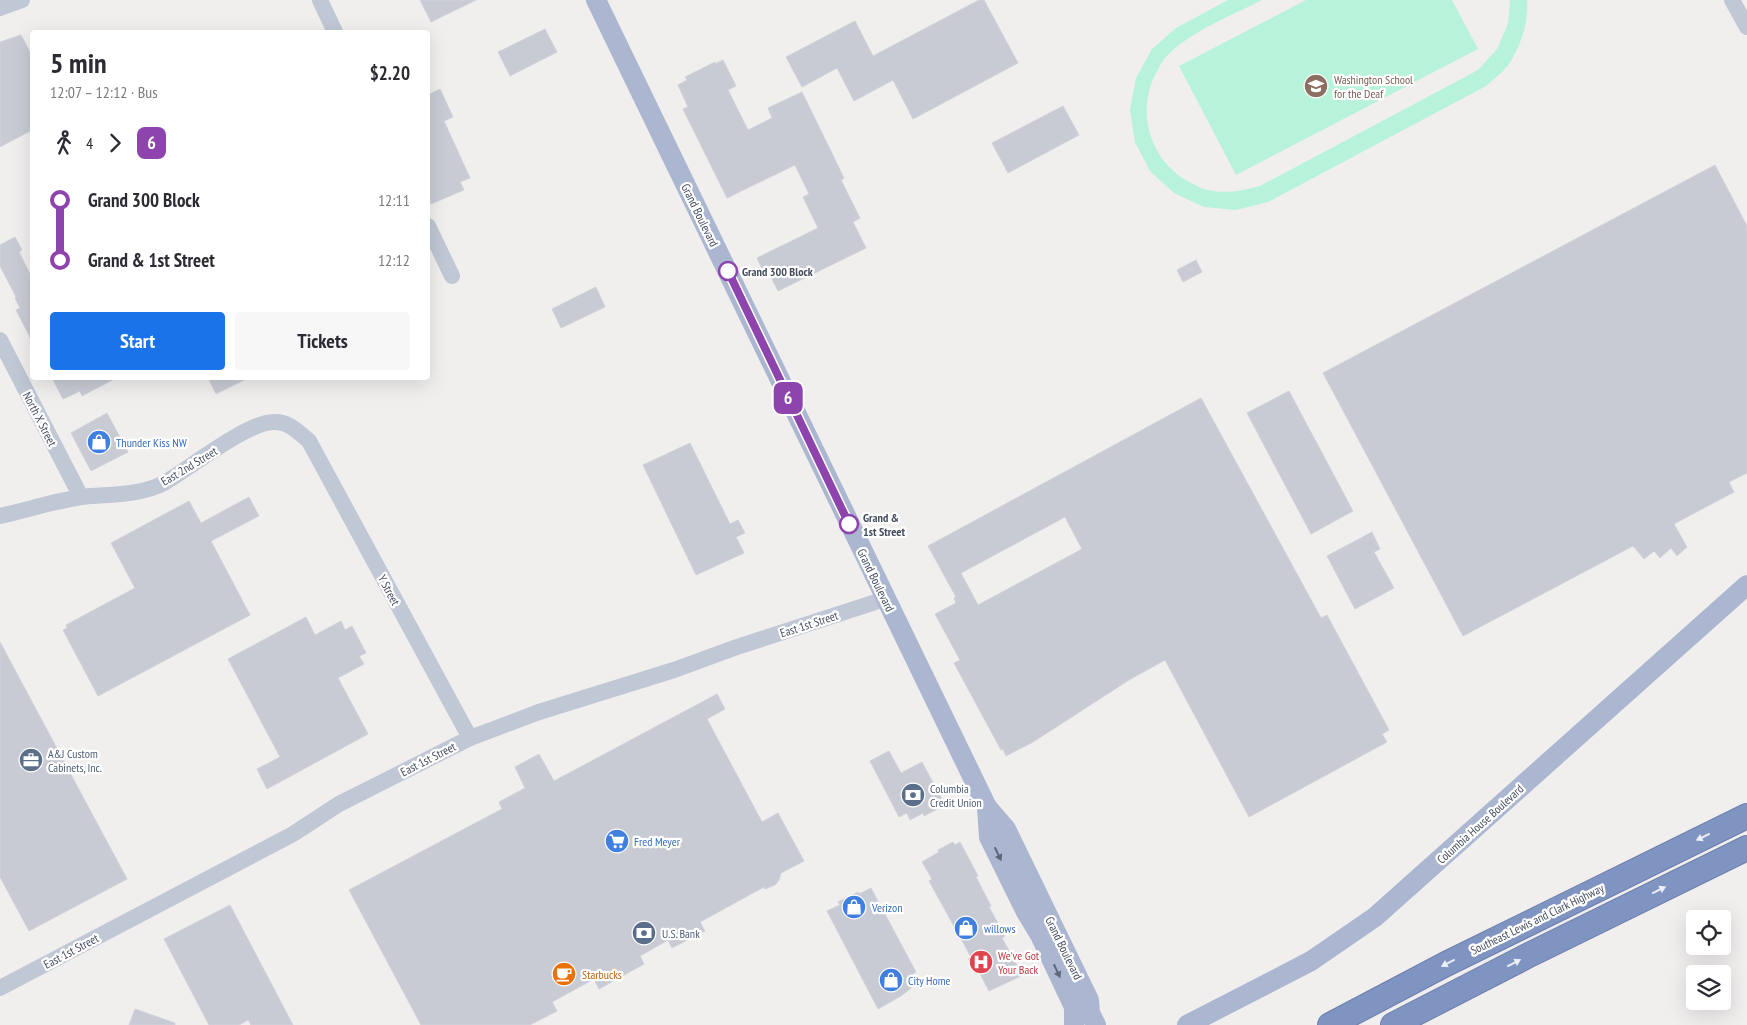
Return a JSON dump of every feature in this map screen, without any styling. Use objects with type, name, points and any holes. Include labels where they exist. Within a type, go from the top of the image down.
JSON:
[{"type":"highway","name":"Southeast Lewis and Clark Highway","points":[[1330,1025],[1446,964],[1747,816]]},
{"type":"highway","points":[[1393,1025],[1545,947],[1747,848]]},
{"type":"main road","name":"Grand Boulevard","points":[[596,0],[987,808],[989,837],[1026,912],[1040,934],[1083,1017]]},
{"type":"main road","name":"Columbia House Boulevard","points":[[1186,1025],[1312,961],[1374,917],[1747,585]]},
{"type":"street","points":[[0,8],[22,0]]},
{"type":"street","points":[[320,0],[334,30]]},
{"type":"street","points":[[1732,0],[1747,27]]},
{"type":"street","points":[[430,230],[452,276]]},
{"type":"street","name":"North X Street","points":[[0,340],[81,497]]},
{"type":"street","name":"East 2nd Street","points":[[0,516],[81,497],[129,494],[162,484],[243,433],[266,423],[289,424],[309,441]]},
{"type":"street","name":"Y Street","points":[[309,441],[470,738]]},
{"type":"street","name":"East 1st Street","points":[[0,988],[293,834],[339,804],[470,738],[539,712],[674,670],[737,647],[885,599]]},
{"type":"green space","points":[[1228,0],[1262,0],[1199,32],[1176,47],[1161,63],[1151,84],[1147,101],[1150,134],[1156,149],[1166,163],[1178,175],[1193,184],[1205,190],[1221,192],[1240,191],[1260,186],[1478,70],[1497,49],[1508,24],[1510,0],[1527,0],[1527,17],[1520,41],[1509,64],[1486,86],[1268,202],[1236,210],[1204,207],[1174,193],[1150,171],[1135,142],[1130,110],[1136,78],[1152,49],[1176,28]]},
{"type":"green space","points":[[1306,0],[1452,0],[1478,49],[1236,175],[1179,66]]},
{"type":"building","points":[[420,0],[476,0],[431,22]]},
{"type":"building","points":[[979,0],[984,0],[1018,63],[913,119],[893,80],[854,101],[837,68],[802,87],[786,57],[855,21],[873,56]]},
{"type":"building","points":[[545,29],[557,52],[510,76],[498,52]]},
{"type":"building","points":[[21,35],[30,52],[30,131],[0,147],[0,42]]},
{"type":"building","points":[[723,60],[736,86],[728,90],[748,130],[772,118],[768,108],[802,92],[844,178],[841,180],[860,218],[853,222],[866,248],[778,291],[768,271],[764,273],[757,258],[818,228],[803,197],[809,194],[795,165],[727,198],[683,109],[688,107],[678,85],[687,80],[685,77]]},
{"type":"building","points":[[440,89],[453,117],[444,121],[470,178],[460,182],[464,190],[431,204],[430,201],[430,94]]},
{"type":"building","points":[[1063,106],[1079,135],[1008,173],[992,143]]},
{"type":"building","points":[[1715,165],[1747,226],[1747,473],[1729,482],[1734,492],[1674,524],[1687,547],[1677,556],[1671,548],[1660,558],[1654,551],[1644,559],[1633,546],[1463,636],[1323,373]]},
{"type":"building","points":[[15,237],[22,250],[19,252],[30,274],[30,337],[16,310],[20,308],[16,297],[0,266],[0,245]]},
{"type":"building","points":[[1196,260],[1202,272],[1183,282],[1177,270]]},
{"type":"building","points":[[596,287],[605,307],[561,328],[552,309]]},
{"type":"building","points":[[53,380],[112,380],[82,396],[80,391],[63,399]]},
{"type":"building","points":[[209,380],[244,380],[216,394]]},
{"type":"building","points":[[1289,391],[1353,511],[1311,534],[1247,413]]},
{"type":"building","points":[[1201,398],[1321,618],[1327,615],[1389,730],[1382,734],[1387,742],[1249,817],[1165,660],[1129,680],[1033,742],[1006,756],[954,663],[960,660],[935,614],[956,603],[954,598],[956,597],[928,546]],"holes":[[[1065,517],[1082,549],[978,605],[961,573]]]},
{"type":"building","name":"Thunder Kiss NW","points":[[107,413],[128,452],[91,471],[71,433]]},
{"type":"building","points":[[690,443],[730,524],[738,520],[745,533],[736,537],[744,553],[696,575],[643,465]]},
{"type":"building","points":[[249,497],[259,516],[211,541],[250,615],[98,696],[63,630],[67,628],[66,625],[135,588],[111,543],[189,501],[201,523]]},
{"type":"building","points":[[1372,532],[1380,549],[1374,552],[1394,588],[1355,609],[1327,556]]},
{"type":"building","points":[[306,617],[315,635],[341,621],[345,630],[352,626],[366,653],[359,656],[364,664],[338,678],[368,734],[267,789],[257,769],[280,757],[228,659]]},
{"type":"building","name":"A&J Custom Cabinets, Inc.","points":[[0,642],[127,879],[29,931],[0,877]]},
{"type":"building","name":"Fred Meyer","points":[[717,694],[725,709],[707,719],[762,822],[778,813],[804,861],[781,873],[775,885],[765,889],[764,887],[700,922],[705,931],[672,948],[668,940],[640,956],[644,964],[599,989],[594,979],[552,1002],[557,1011],[530,1025],[421,1025],[349,890],[502,809],[499,802],[525,788],[515,767],[539,754],[554,781]]},
{"type":"building","name":"Columbia Credit Union","points":[[889,751],[901,773],[922,762],[945,805],[924,816],[923,813],[910,820],[907,813],[899,817],[870,761]]},
{"type":"building","points":[[953,842],[955,845],[960,842],[978,876],[976,877],[991,906],[989,907],[1005,936],[1002,938],[1021,976],[989,991],[979,972],[976,974],[968,959],[971,957],[929,881],[932,879],[922,862]]},
{"type":"building","points":[[871,888],[916,972],[911,975],[913,984],[911,988],[878,1009],[827,911],[840,905],[838,902]]},
{"type":"building","points":[[230,905],[293,1025],[251,1025],[248,1020],[239,1025],[209,1025],[164,939]]},
{"type":"building","points":[[135,1009],[175,1023],[175,1025],[129,1025]]},
{"type":"bus line","name":"6","points":[[728,271],[849,524]]},
{"type":"place","name":"Washington School for the Deaf","points":[[1316,86]]},
{"type":"place","name":"Grand 300 Block","points":[[728,271]]},
{"type":"place","name":"Thunder Kiss NW","points":[[99,442]]},
{"type":"place","name":"Grand & 1st Street","points":[[849,524]]},
{"type":"place","name":"A&J Custom Cabinets, Inc.","points":[[31,760]]},
{"type":"place","name":"Columbia Credit Union","points":[[913,795]]},
{"type":"place","name":"Fred Meyer","points":[[617,841]]},
{"type":"place","name":"Verizon","points":[[854,907]]},
{"type":"place","name":"willows","points":[[966,928]]},
{"type":"place","name":"U.S. Bank","points":[[644,933]]},
{"type":"place","name":"We've Got Your Back","points":[[981,962]]},
{"type":"place","name":"Starbucks","points":[[564,974]]},
{"type":"place","name":"City Home","points":[[891,980]]}]
